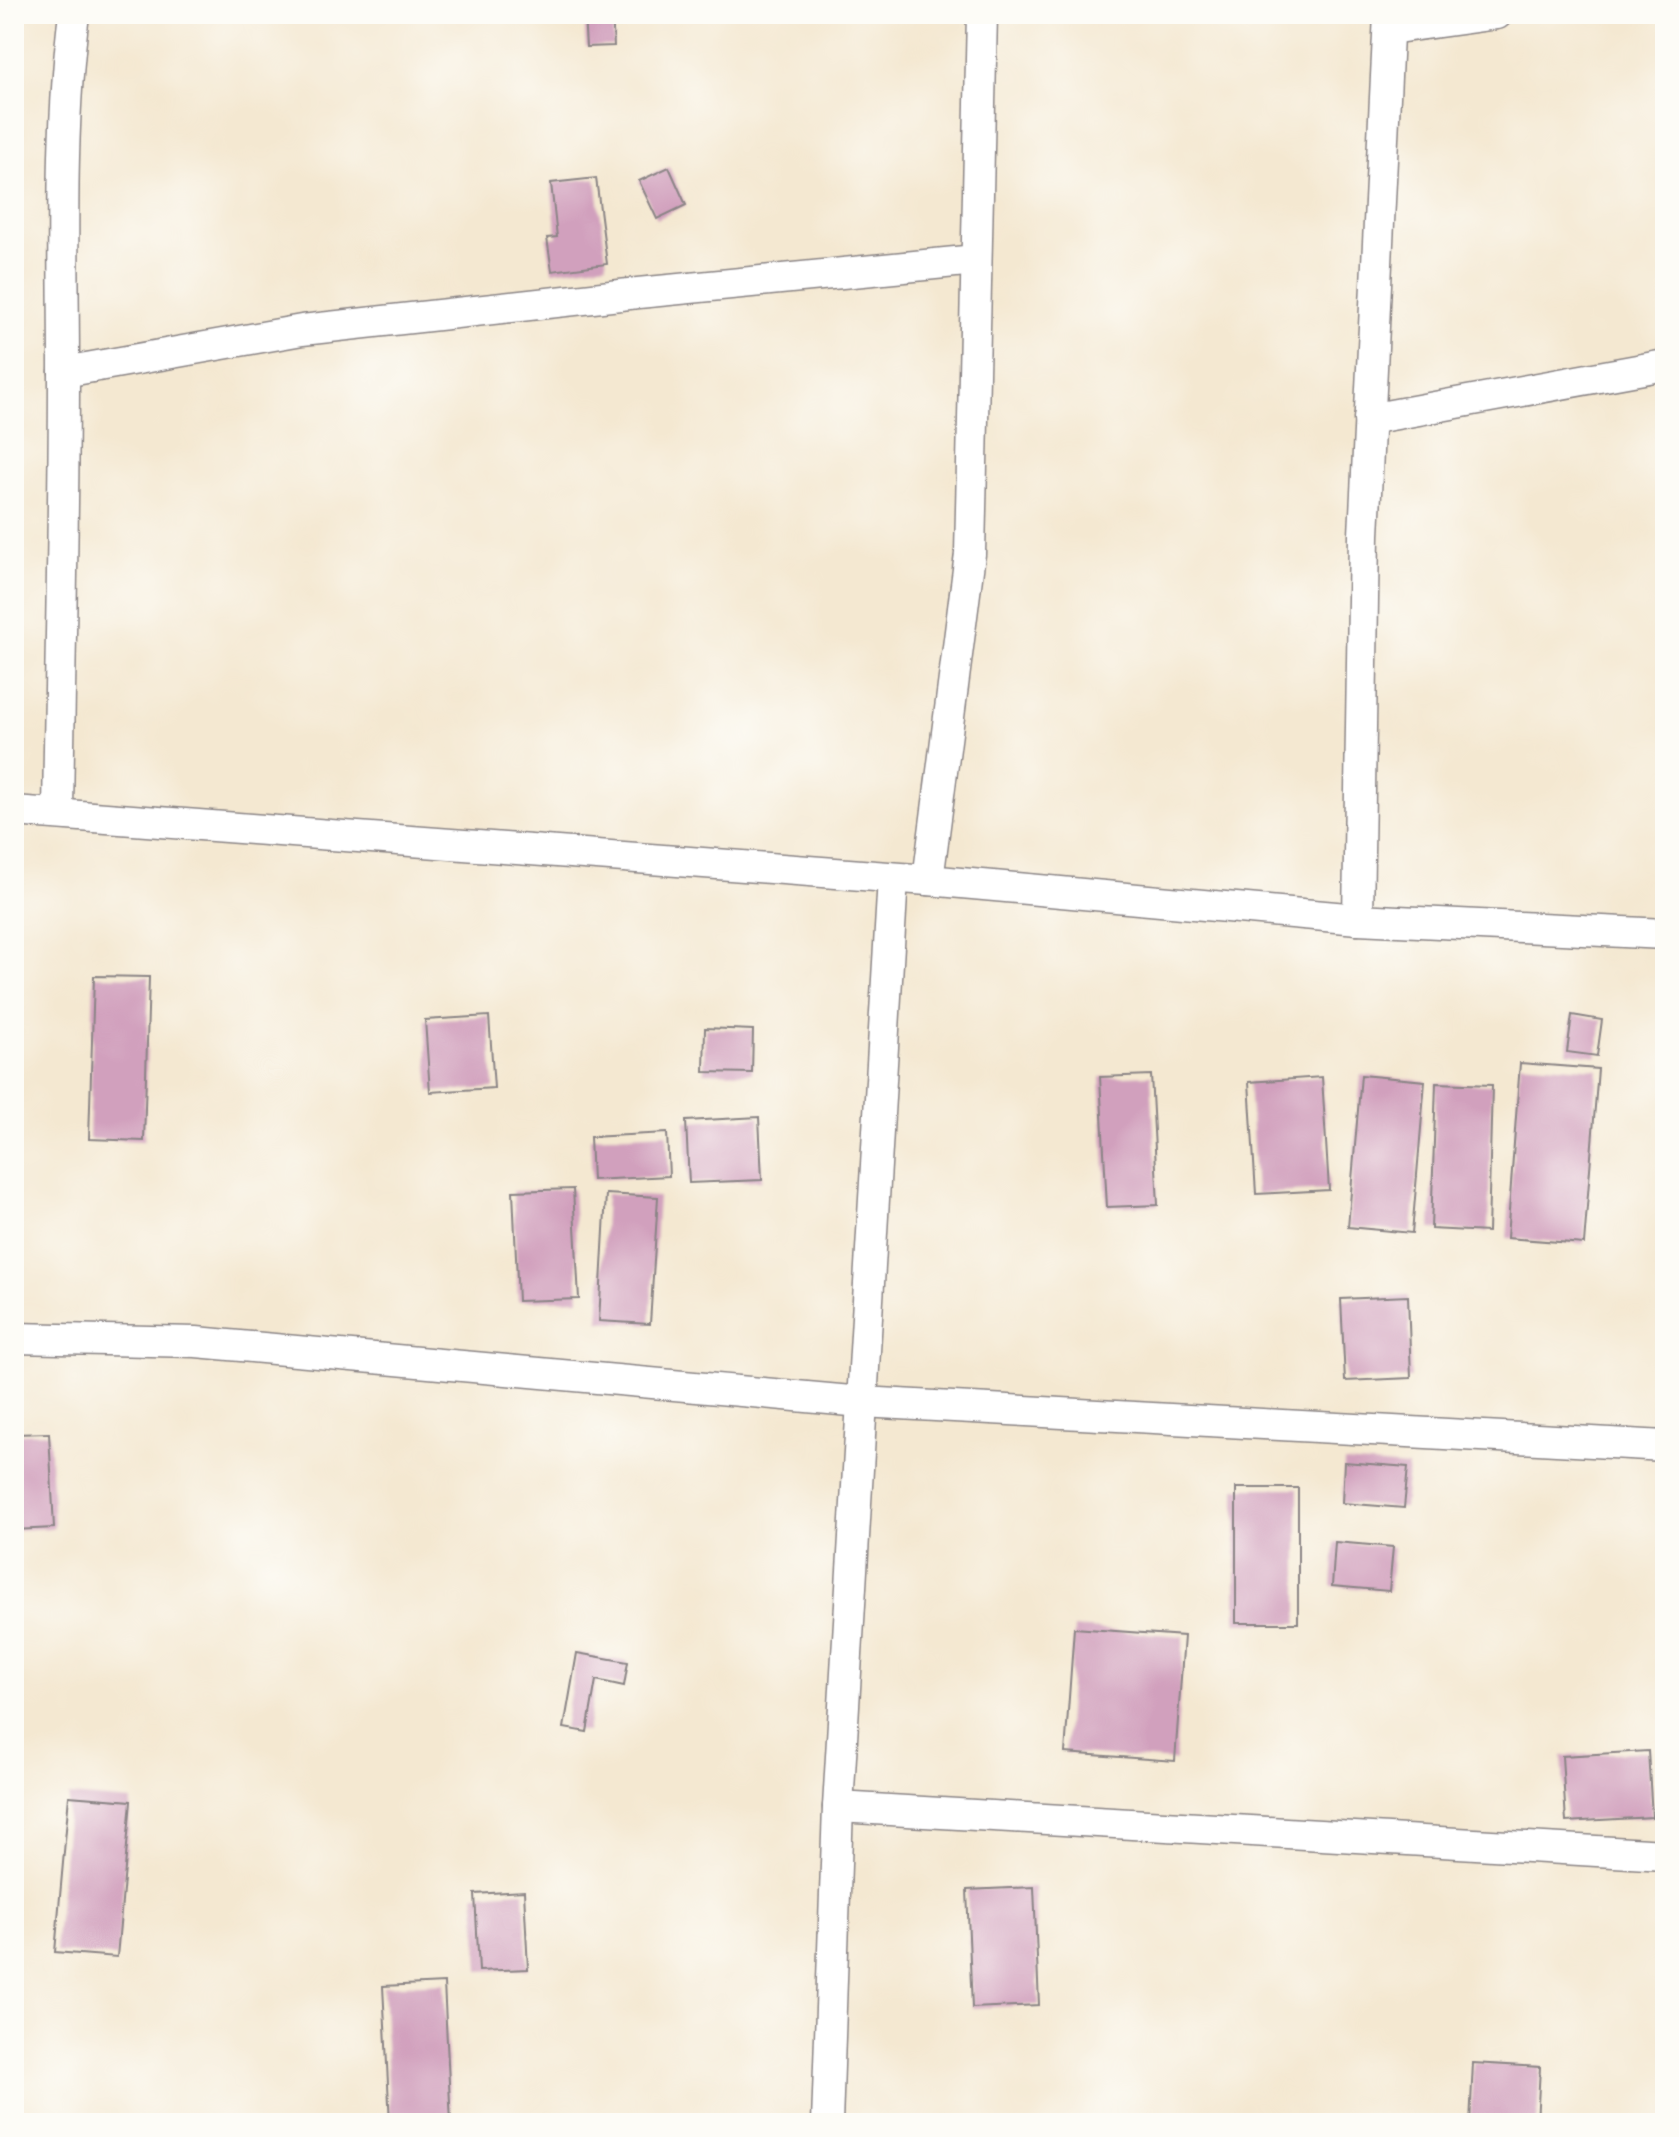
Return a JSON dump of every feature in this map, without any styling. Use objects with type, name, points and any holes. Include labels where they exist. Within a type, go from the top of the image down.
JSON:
[{"type":"street","points":[[58,813],[64,372],[63,181],[67,66],[74,14]]},
{"type":"street","points":[[928,880],[970,554],[982,14]]},
{"type":"street","points":[[1358,919],[1361,658],[1369,419],[1389,22],[1497,14]]},
{"type":"street","points":[[64,372],[302,330],[976,260]]},
{"type":"street","points":[[1369,419],[1665,365]]},
{"type":"street","points":[[14,811],[928,880],[1358,919],[1665,934]]},
{"type":"street","points":[[827,2123],[838,1807],[893,878]]},
{"type":"street","points":[[14,1338],[196,1342],[862,1402],[1665,1446]]},
{"type":"street","points":[[838,1807],[1665,1855]]},
{"type":"building","points":[[584,14],[612,14],[614,46],[586,47]]},
{"type":"building","points":[[669,167],[686,205],[657,219],[639,181]]},
{"type":"building","points":[[596,178],[607,264],[552,271],[547,238],[557,237],[551,183]]},
{"type":"building","points":[[94,976],[149,977],[144,1141],[89,1139]]},
{"type":"building","points":[[1572,1015],[1602,1020],[1597,1056],[1567,1052]]},
{"type":"building","points":[[489,1016],[494,1088],[430,1092],[425,1020]]},
{"type":"building","points":[[705,1028],[753,1030],[752,1073],[704,1072]]},
{"type":"building","points":[[1520,1063],[1598,1069],[1584,1244],[1507,1238]]},
{"type":"building","points":[[1151,1075],[1158,1205],[1107,1207],[1100,1077]]},
{"type":"building","points":[[1361,1075],[1425,1081],[1412,1233],[1348,1227]]},
{"type":"building","points":[[1322,1077],[1329,1190],[1256,1194],[1249,1082]]},
{"type":"building","points":[[1436,1083],[1492,1085],[1488,1232],[1431,1229]]},
{"type":"building","points":[[759,1117],[762,1180],[689,1183],[686,1121]]},
{"type":"building","points":[[667,1133],[669,1176],[592,1180],[590,1137]]},
{"type":"building","points":[[573,1189],[579,1299],[518,1301],[513,1191]]},
{"type":"building","points":[[606,1194],[658,1197],[650,1324],[599,1321]]},
{"type":"building","points":[[1408,1296],[1411,1378],[1345,1381],[1341,1299]]},
{"type":"building","points":[[49,1433],[54,1528],[14,1530],[14,1434]]},
{"type":"building","points":[[1344,1462],[1408,1467],[1404,1508],[1342,1503]]},
{"type":"building","points":[[1236,1488],[1298,1488],[1298,1623],[1236,1623]]},
{"type":"building","points":[[1335,1542],[1393,1547],[1389,1591],[1332,1586]]},
{"type":"building","points":[[1074,1628],[1184,1636],[1175,1761],[1065,1753]]},
{"type":"building","points":[[577,1653],[628,1662],[624,1686],[596,1680],[587,1732],[564,1728]]},
{"type":"building","points":[[1648,1751],[1652,1817],[1566,1822],[1562,1756]]},
{"type":"building","points":[[69,1796],[131,1801],[117,1957],[55,1952]]},
{"type":"building","points":[[1034,1887],[1039,2005],[972,2008],[967,1890]]},
{"type":"building","points":[[524,1891],[528,1969],[479,1971],[475,1894]]},
{"type":"building","points":[[444,1983],[451,2123],[390,2123],[383,1986]]},
{"type":"building","points":[[1473,2063],[1540,2067],[1537,2123],[1470,2123]]}]
